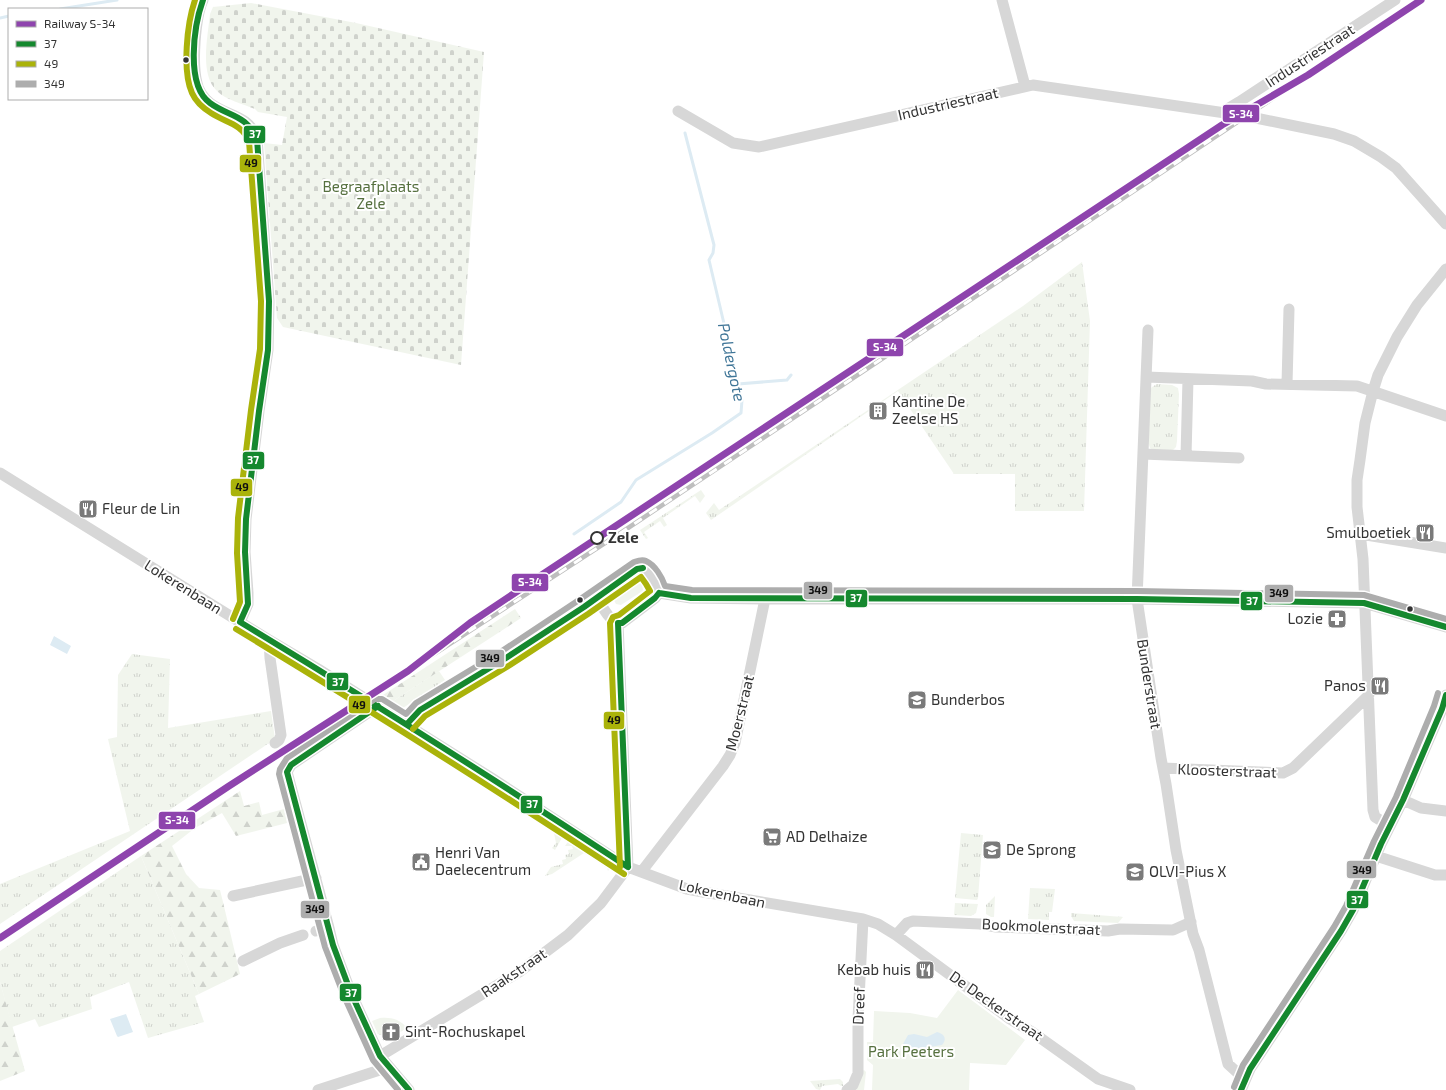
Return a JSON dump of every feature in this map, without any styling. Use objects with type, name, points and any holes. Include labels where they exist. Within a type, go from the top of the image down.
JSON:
[{"type":"street","points":[[203,0],[199,12],[195,41],[195,72],[197,84],[208,102],[224,112],[237,116],[249,125],[254,130],[257,139],[269,302],[268,350],[246,520],[245,552],[248,604],[240,622]]},
{"type":"street","points":[[1002,0],[1026,86]]},
{"type":"street","name":"Industriestraat","points":[[1227,114],[1229,108],[1395,0]]},
{"type":"street","name":"Industriestraat","points":[[678,111],[732,143],[759,147],[1033,85],[1227,114],[1334,134],[1354,141],[1396,168],[1446,224]]},
{"type":"street","points":[[1390,826],[1376,817],[1373,810],[1363,559],[1357,507],[1357,480],[1365,424],[1372,391],[1389,353],[1416,305],[1446,269]]},
{"type":"street","points":[[1287,384],[1289,310]]},
{"type":"street","name":"Bunderstraat","points":[[1148,330],[1137,599],[1163,768]]},
{"type":"street","points":[[1146,377],[1252,381],[1266,384],[1357,386],[1446,416]]},
{"type":"street","points":[[1186,456],[1188,379]]},
{"type":"street","points":[[1143,454],[1239,458]]},
{"type":"street","name":"Lokerenbaan","points":[[0,473],[407,724],[628,867],[642,871],[681,887],[703,892],[863,919]]},
{"type":"street","points":[[1360,534],[1446,548]]},
{"type":"street","points":[[407,724],[420,710],[506,658],[597,598],[637,569],[643,568],[646,571],[657,585],[659,593],[656,598],[622,623],[613,622],[597,598]]},
{"type":"street","points":[[659,593],[691,598],[1137,599],[1364,603],[1446,627]]},
{"type":"street","name":"Moerstraat","points":[[642,871],[730,755],[735,743],[765,599]]},
{"type":"street","points":[[618,623],[628,867]]},
{"type":"street","points":[[269,640],[270,658],[281,735],[279,740],[275,743]]},
{"type":"street","name":"Kloosterstraat","points":[[1246,1077],[1240,1075],[1228,1064],[1191,922],[1176,850],[1163,768],[1283,773],[1293,768],[1368,695]]},
{"type":"street","points":[[1241,1090],[1246,1077],[1341,931],[1361,894],[1376,856],[1403,800],[1442,709],[1446,695]]},
{"type":"street","points":[[378,706],[291,765],[287,772],[333,946],[380,1056],[409,1090]]},
{"type":"street","points":[[1403,800],[1421,808],[1446,811]]},
{"type":"street","points":[[1376,856],[1445,878]]},
{"type":"street","name":"Raakstraat","points":[[380,1056],[519,972],[562,939],[601,904],[628,867]]},
{"type":"street","points":[[233,896],[316,878]]},
{"type":"street","name":"De Deckerstraat","points":[[863,919],[878,924],[896,935],[1010,1019],[1032,1032],[1098,1079],[1130,1090]]},
{"type":"street","name":"Dreef","points":[[847,1090],[853,1085],[858,1073],[858,1020],[863,919]]},
{"type":"street","name":"Bookmolenstraat","points":[[896,935],[907,923],[913,921],[980,924],[1003,928],[1108,931],[1120,929],[1173,930],[1191,922]]},
{"type":"street","points":[[316,931],[329,928]]},
{"type":"street","points":[[243,961],[280,943],[304,935]]},
{"type":"street","points":[[318,1090],[389,1067]]},
{"type":"green space","name":"Begraafplaats Zele","points":[[251,3],[356,23],[484,52],[461,365],[283,327],[277,318],[264,143],[282,145],[287,117],[258,112],[255,109],[221,94],[211,84],[206,65],[210,14],[213,7]]},
{"type":"green space","points":[[1082,262],[1090,321],[1084,511],[1015,511],[1015,474],[954,474],[898,391],[711,520],[706,513],[714,503],[719,510],[1023,306]]},
{"type":"green space","points":[[1157,384],[1172,385],[1178,388],[1177,441],[1176,447],[1173,450],[1155,451],[1150,448],[1148,442],[1149,392],[1152,387]]},
{"type":"green space","points":[[701,490],[705,496],[700,503],[695,496],[663,518],[667,525],[664,527],[660,521],[644,532],[648,538],[646,539],[640,530]]},
{"type":"green space","points":[[635,583],[642,585],[643,590],[621,605],[616,604],[614,600],[615,596]]},
{"type":"green space","points":[[515,609],[521,618],[390,703],[383,695]]},
{"type":"green space","points":[[132,654],[170,659],[168,728],[271,711],[275,739],[0,924],[0,884],[130,831],[108,739],[117,737],[118,675]]},
{"type":"green space","points":[[439,671],[445,680],[403,708],[400,709],[390,703]]},
{"type":"green space","points":[[240,791],[244,806],[259,802],[262,815],[284,809],[287,823],[236,836],[222,813],[195,828],[172,846],[186,874],[199,888],[220,890],[240,974],[199,994],[141,856]]},
{"type":"green space","points":[[556,831],[563,836],[555,850],[552,848],[556,843],[554,833]]},
{"type":"green space","points":[[961,833],[983,835],[977,900],[955,898]]},
{"type":"green space","points":[[569,840],[609,866],[610,868],[608,871],[607,868],[584,853],[552,874],[545,876],[551,867],[563,864],[562,860],[566,859],[565,855],[569,854],[568,850],[573,849],[572,846],[565,846]]},
{"type":"green space","points":[[141,856],[199,994],[195,996],[204,1022],[148,1038],[129,982],[90,997],[92,1009],[39,1027],[35,1019],[12,1027],[0,982],[0,951]]},
{"type":"green space","points":[[1030,888],[1055,889],[1052,912],[1049,912],[1049,920],[1028,919]]},
{"type":"green space","points":[[995,896],[994,917],[991,917],[986,914],[986,905]]},
{"type":"green space","points":[[955,903],[978,904],[976,913],[971,916],[954,915]]},
{"type":"green space","points":[[1071,913],[1123,917],[1118,923],[1074,921]]},
{"type":"green space","points":[[0,982],[25,1071],[0,1081]]},
{"type":"green space","name":"Park Peeters","points":[[958,990],[1025,1040],[1006,1065],[970,1063],[969,1090],[872,1090],[873,1065],[867,1060],[867,1042],[873,1042],[874,1011],[910,1013],[937,1018]]},
{"type":"green space","points":[[380,1018],[395,1019],[407,1028],[394,1036],[392,1028],[389,1029],[389,1035],[387,1037],[378,1034],[372,1021]]},
{"type":"green space","points":[[864,1070],[866,1072],[864,1090],[856,1090],[860,1082],[862,1071]]},
{"type":"green space","points":[[840,1079],[843,1082],[843,1086],[838,1084],[822,1086],[820,1090],[816,1089],[810,1081]]},
{"type":"shaded area","points":[[54,636],[71,646],[67,654],[50,645]]},
{"type":"shaded area","points":[[126,1014],[133,1032],[118,1037],[110,1019]]},
{"type":"shaded area","points":[[937,1032],[942,1034],[945,1039],[942,1045],[923,1048],[913,1054],[904,1051],[903,1044],[908,1035],[914,1034],[927,1037]]},
{"type":"waterway","name":"Poldergote","points":[[66,8],[117,0]]},
{"type":"waterway","name":"Poldergote","points":[[0,18],[8,16]]},
{"type":"waterway","name":"Poldergote","points":[[574,534],[621,502],[636,480],[712,433],[741,413],[742,400],[709,260],[713,253],[714,245],[685,133]]},
{"type":"waterway","points":[[738,384],[787,380],[791,375]]},
{"type":"railway","points":[[408,671],[622,532],[1308,75]]},
{"type":"rail line","name":"S-34","points":[[0,938],[229,786],[408,671],[470,623],[528,584],[1222,125],[1308,75],[1421,0]]},
{"type":"transit line","name":"49","points":[[195,0],[188,34],[186,60],[189,84],[192,93],[205,109],[242,130],[249,141],[261,301],[260,349],[238,518],[237,553],[240,602],[233,619]]},
{"type":"transit line","name":"37","points":[[203,0],[195,39],[194,69],[197,83],[202,94],[210,103],[242,120],[253,131],[257,139],[269,301],[268,350],[246,519],[245,552],[248,604],[240,622]]},
{"type":"transit line","name":"349","points":[[398,1090],[373,1060],[344,996],[325,947],[279,774],[280,769],[287,758],[375,699],[382,699],[406,714],[416,703],[502,651],[634,562],[643,560],[652,565],[658,572],[665,586],[692,590],[1137,591],[1364,595],[1446,619]]},
{"type":"transit line","name":"37","points":[[407,724],[420,710],[506,658],[584,607],[637,569],[643,568]]},
{"type":"transit line","name":"49","points":[[413,729],[425,716],[510,665],[641,577],[650,591],[619,615],[613,617],[610,623],[620,867]]},
{"type":"transit line","name":"37","points":[[659,593],[691,598],[1137,599],[1364,603],[1446,627]]},
{"type":"transit line","name":"37","points":[[628,867],[618,623],[622,623],[655,598],[659,593]]},
{"type":"transit line","name":"37","points":[[240,622],[532,804],[628,867]]},
{"type":"transit line","name":"49","points":[[236,629],[528,811],[624,874]]},
{"type":"transit line","name":"349","points":[[1234,1087],[1243,1065],[1334,927],[1346,906],[1374,841],[1396,797],[1438,693]]},
{"type":"transit line","name":"37","points":[[1241,1090],[1250,1069],[1341,931],[1353,910],[1381,844],[1403,800],[1442,709],[1446,695]]},
{"type":"transit line","name":"37","points":[[378,706],[291,765],[287,772],[333,945],[351,993],[380,1056],[409,1090]]},
{"type":"place","name":"Kantine De Zeelse HS","points":[[878,411]]},
{"type":"place","name":"Fleur de Lin","points":[[88,509]]},
{"type":"place","name":"Smulboetiek","points":[[1425,533]]},
{"type":"place","name":"Zele","points":[[597,538]]},
{"type":"place","name":"Lozie","points":[[1337,619]]},
{"type":"place","name":"Panos","points":[[1380,686]]},
{"type":"place","name":"Bunderbos","points":[[917,700]]},
{"type":"place","name":"AD Delhaize","points":[[772,837]]},
{"type":"place","name":"De Sprong","points":[[992,850]]},
{"type":"place","name":"Henri Van Daelecentrum","points":[[421,862]]},
{"type":"place","name":"OLVI-Pius X","points":[[1135,872]]},
{"type":"place","name":"Kebab huis","points":[[925,970]]},
{"type":"place","name":"Sint-Rochuskapel","points":[[391,1032]]}]
